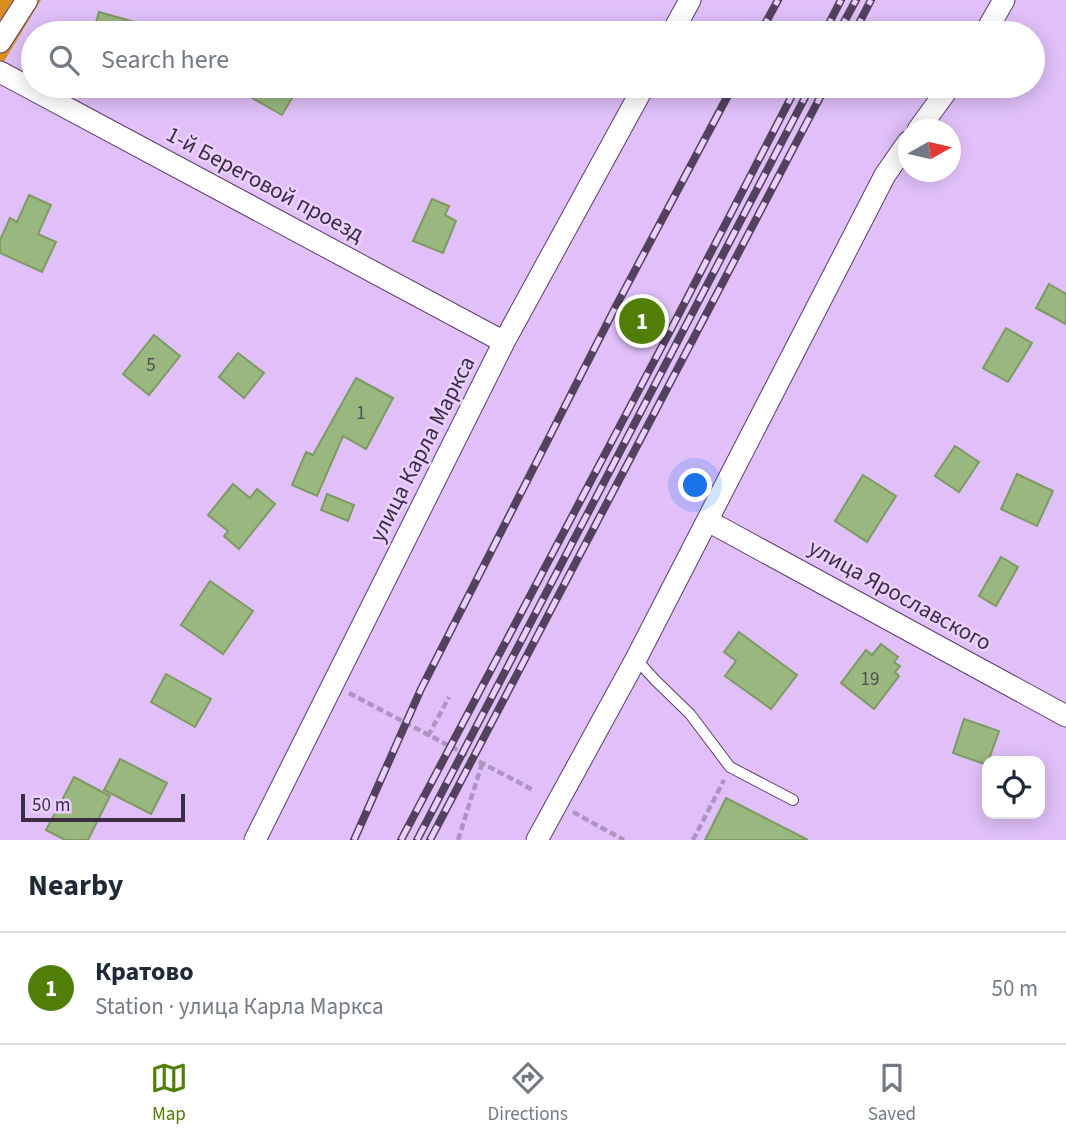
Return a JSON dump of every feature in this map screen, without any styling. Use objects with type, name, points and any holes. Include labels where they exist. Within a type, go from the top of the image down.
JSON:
[{"type":"street","points":[[0,42],[27,0]]},
{"type":"street","points":[[679,21],[690,0]]},
{"type":"street","points":[[992,21],[1004,0]]},
{"type":"street","name":"1-й Береговой проезд","points":[[0,72],[21,83]]},
{"type":"street","name":"1-й Береговой проезд","points":[[49,98],[504,342]]},
{"type":"street","name":"улица Карла Маркса","points":[[255,840],[504,342],[637,98]]},
{"type":"street","points":[[926,119],[941,98]]},
{"type":"street","points":[[537,840],[636,659],[885,175],[898,156]]},
{"type":"street","name":"улица Ярославского","points":[[708,521],[1066,716]]},
{"type":"lane","points":[[636,659],[690,714],[730,766],[793,800]]},
{"type":"path","points":[[428,736],[449,697]]},
{"type":"path","points":[[367,704],[535,791]]},
{"type":"path","points":[[458,840],[482,764]]},
{"type":"path","points":[[693,840],[730,766]]},
{"type":"path","points":[[574,812],[624,840]]},
{"type":"shaded area","points":[[0,0],[41,0],[28,21],[21,21],[21,33],[0,68]]},
{"type":"building","points":[[99,12],[131,21],[96,21]]},
{"type":"building","points":[[252,98],[292,98],[282,115]]},
{"type":"building","points":[[29,195],[51,205],[38,234],[56,242],[42,272],[0,253],[0,240],[10,218],[17,222]]},
{"type":"building","points":[[432,199],[449,206],[445,215],[456,221],[443,253],[413,241]]},
{"type":"building","points":[[1049,284],[1066,294],[1066,324],[1036,308]]},
{"type":"building","points":[[1006,328],[1032,343],[1008,382],[983,368]]},
{"type":"building","points":[[154,335],[180,356],[149,395],[123,374]]},
{"type":"building","points":[[238,353],[264,373],[244,398],[219,377]]},
{"type":"building","points":[[356,378],[393,398],[366,449],[343,436],[317,496],[292,485],[306,452],[313,455]]},
{"type":"building","points":[[955,446],[979,462],[959,492],[935,476]]},
{"type":"building","points":[[1017,474],[1053,491],[1037,526],[1001,509]]},
{"type":"building","points":[[863,475],[896,496],[867,542],[835,521]]},
{"type":"building","points":[[233,484],[250,498],[257,489],[275,504],[239,549],[224,536],[228,531],[208,515]]},
{"type":"building","points":[[327,494],[354,505],[348,521],[321,510]]},
{"type":"building","points":[[1001,557],[1018,567],[996,606],[979,596]]},
{"type":"building","points":[[210,581],[253,611],[223,654],[181,625]]},
{"type":"building","points":[[739,632],[797,675],[771,709],[725,676],[736,661],[724,652]]},
{"type":"building","points":[[881,644],[898,657],[894,662],[900,666],[895,672],[899,676],[874,709],[841,683],[866,650],[872,655]]},
{"type":"building","points":[[166,674],[211,699],[195,727],[151,702]]},
{"type":"building","points":[[964,719],[999,731],[990,756],[982,756],[982,763],[953,753]]},
{"type":"building","points":[[120,759],[167,783],[151,814],[104,790]]},
{"type":"building","points":[[74,777],[110,796],[88,840],[65,840],[46,830]]},
{"type":"building","points":[[726,798],[808,840],[705,840]]},
{"type":"railway","points":[[767,21],[778,0]]},
{"type":"railway","points":[[830,21],[841,0]]},
{"type":"railway","points":[[845,21],[856,0]]},
{"type":"railway","points":[[860,21],[871,0]]},
{"type":"railway","points":[[354,840],[421,689],[615,308],[727,98]]},
{"type":"railway","points":[[401,840],[791,98]]},
{"type":"railway","points":[[417,840],[805,98]]},
{"type":"railway","points":[[430,840],[820,98]]},
{"type":"place","name":"Кратово","points":[[642,321]]}]
